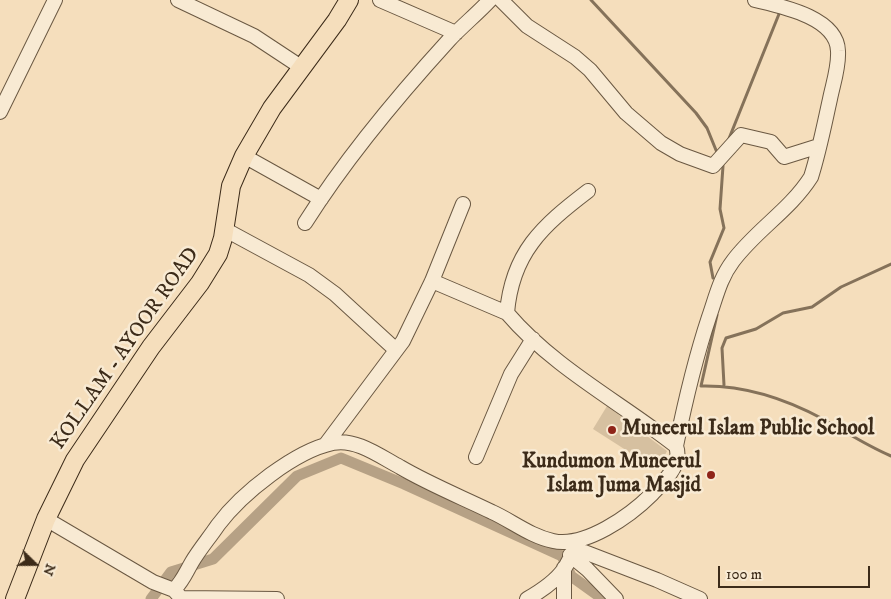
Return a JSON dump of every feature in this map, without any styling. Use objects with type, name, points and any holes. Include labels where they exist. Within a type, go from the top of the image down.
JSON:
[{"type":"main road","name":"KOLLAM - AYOOR ROAD","points":[[15,599],[46,519],[75,460],[151,347],[209,270],[218,254],[231,186],[244,156],[301,67],[337,20],[349,0]]},
{"type":"street","points":[[0,112],[55,0]]},
{"type":"street","points":[[178,0],[254,36],[301,67]]},
{"type":"street","points":[[380,0],[456,33]]},
{"type":"street","points":[[305,223],[387,110],[456,33],[490,0]]},
{"type":"street","points":[[501,0],[527,26],[563,47],[590,70],[605,91],[642,128],[680,154],[713,166],[741,135],[771,142],[784,157],[819,146]]},
{"type":"street","points":[[527,599],[554,581],[570,557],[634,511],[672,471],[677,459],[676,446],[698,349],[717,288],[732,262],[751,238],[802,191],[811,177],[836,71],[839,50],[835,38],[822,25],[805,14],[756,0]]},
{"type":"street","points":[[244,156],[321,199]]},
{"type":"street","points":[[507,314],[509,288],[533,239],[553,219],[588,192]]},
{"type":"street","points":[[326,444],[396,350],[432,281],[463,204]]},
{"type":"street","points":[[224,229],[309,275],[335,294],[396,350]]},
{"type":"street","points":[[432,281],[507,314],[522,330],[580,378],[676,446]]},
{"type":"street","points":[[476,457],[511,374],[533,339]]},
{"type":"street","points":[[179,596],[190,566],[232,508],[296,458],[316,447],[337,442],[354,445],[375,453],[410,474],[505,518],[529,533],[552,541],[565,542],[570,557],[564,599]]},
{"type":"street","points":[[46,519],[179,596],[277,599]]},
{"type":"street","points":[[570,557],[587,569],[616,599]]},
{"type":"street","points":[[570,557],[700,599]]},
{"type":"shaded area","points":[[607,406],[667,451],[657,470],[593,429]]},
{"type":"waterway","points":[[591,0],[696,113],[707,128],[718,155]]},
{"type":"waterway","points":[[728,141],[779,14]]},
{"type":"waterway","points":[[713,278],[710,262],[724,228],[720,209],[722,163]]},
{"type":"waterway","points":[[724,385],[722,348],[726,338],[756,329],[783,313],[812,307],[841,287],[891,264]]},
{"type":"waterway","points":[[717,315],[701,386],[717,386],[748,391],[794,405],[891,456]]},
{"type":"waterway","points":[[151,599],[171,572],[213,559],[297,476],[341,458],[404,484],[562,556],[571,576],[603,599]]},
{"type":"place","name":"Muneerul Islam Public School","points":[[612,430]]},
{"type":"place","name":"Kundumon Muneerul Islam Juma Masjid","points":[[711,475]]}]
